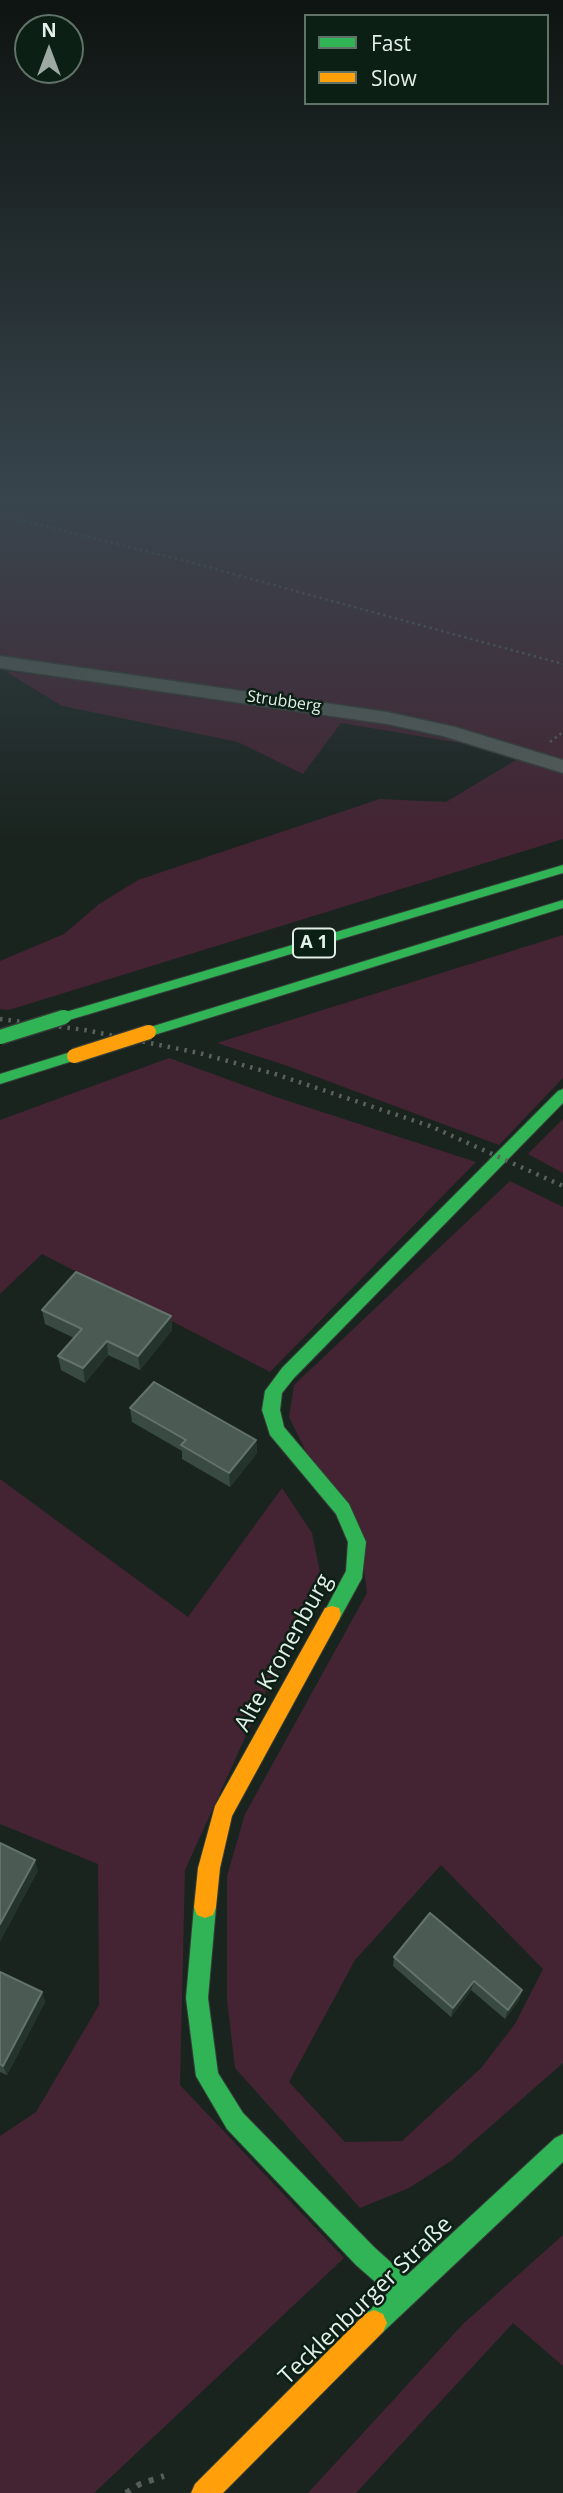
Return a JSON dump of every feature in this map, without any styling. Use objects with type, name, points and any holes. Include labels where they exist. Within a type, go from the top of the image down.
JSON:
[{"type":"main road","name":"A 1","points":[[0,1037],[563,869]]},
{"type":"main road","name":"A 1","points":[[0,1079],[563,904]]},
{"type":"main road","name":"Alte Kronenburg","points":[[405,2292],[365,2256],[235,2122],[207,2076],[197,1998],[209,1868],[222,1813],[355,1572],[357,1542],[343,1509],[276,1430],[271,1410],[274,1391],[288,1373],[563,1094]]},
{"type":"main road","name":"Tecklenburger Straße","points":[[204,2493],[405,2292],[563,2146]]},
{"type":"street","name":"Strubberg","points":[[0,662],[387,718],[448,731],[563,767]]},
{"type":"path","points":[[374,612],[563,664]]},
{"type":"shaded area","points":[[0,612],[563,612],[563,760],[464,729],[399,716],[0,655]]},
{"type":"shaded area","points":[[5,671],[136,686],[280,707],[371,722],[482,746],[563,774],[563,839],[9,1010],[0,1009],[0,961],[64,934],[99,904],[138,880],[380,799],[446,802],[516,760],[478,746],[341,723],[303,774],[238,742],[62,706]]},
{"type":"shaded area","points":[[563,935],[563,1078],[499,1145],[285,1065],[217,1043]]},
{"type":"shaded area","points":[[169,1058],[276,1097],[476,1162],[270,1372],[42,1254],[0,1294],[0,1120]]},
{"type":"shaded area","points":[[563,1119],[563,1173],[528,1154]]},
{"type":"shaded area","points":[[510,1181],[563,1207],[563,2063],[451,2161],[409,2188],[360,2208],[235,2068],[227,2000],[227,1876],[245,1814],[367,1593],[364,1569],[289,1417],[294,1385]],"holes":[[[441,1865],[543,1969],[515,2024],[481,2068],[402,2141],[345,2142],[289,2082],[355,1960]]]},
{"type":"shaded area","points":[[0,1479],[188,1617],[282,1488],[312,1533],[320,1572],[185,1870],[180,2085],[344,2258],[94,2493],[0,2493],[0,2136],[36,2112],[99,2005],[98,1864],[0,1824]]},
{"type":"shaded area","points":[[563,2235],[563,2366],[513,2323],[356,2493],[308,2493],[463,2324]]},
{"type":"building","points":[[76,1272],[171,1316],[138,1356],[107,1341],[83,1368],[58,1356],[82,1329],[42,1310]]},
{"type":"building","points":[[154,1382],[256,1440],[229,1473],[181,1445],[186,1440],[130,1408]]},
{"type":"building","points":[[0,1843],[35,1860],[0,1924]]},
{"type":"building","points":[[430,1913],[522,1990],[508,2010],[474,1981],[453,2008],[394,1957]]},
{"type":"building","points":[[0,1972],[42,1992],[3,2066],[0,2064]]},
{"type":"railway","points":[[0,1019],[85,1030],[199,1053],[275,1074],[430,1126],[563,1186]]},
{"type":"traffic: fast","points":[[64,1017],[563,869]]},
{"type":"traffic: fast","points":[[149,1032],[563,904]]},
{"type":"traffic: fast","points":[[0,1037],[64,1017]]},
{"type":"traffic: fast","points":[[0,1079],[74,1056]]},
{"type":"traffic: fast","points":[[332,1614],[355,1572],[357,1542],[343,1509],[276,1430],[271,1410],[274,1391],[288,1373],[563,1094]]},
{"type":"traffic: fast","points":[[205,1907],[197,1998],[207,2076],[235,2121],[365,2256],[405,2292]]},
{"type":"traffic: fast","points":[[374,2323],[563,2146]]},
{"type":"traffic: slow","points":[[74,1056],[149,1032]]},
{"type":"traffic: slow","points":[[205,1907],[209,1868],[222,1813],[332,1614]]},
{"type":"traffic: slow","points":[[204,2493],[374,2323]]}]
